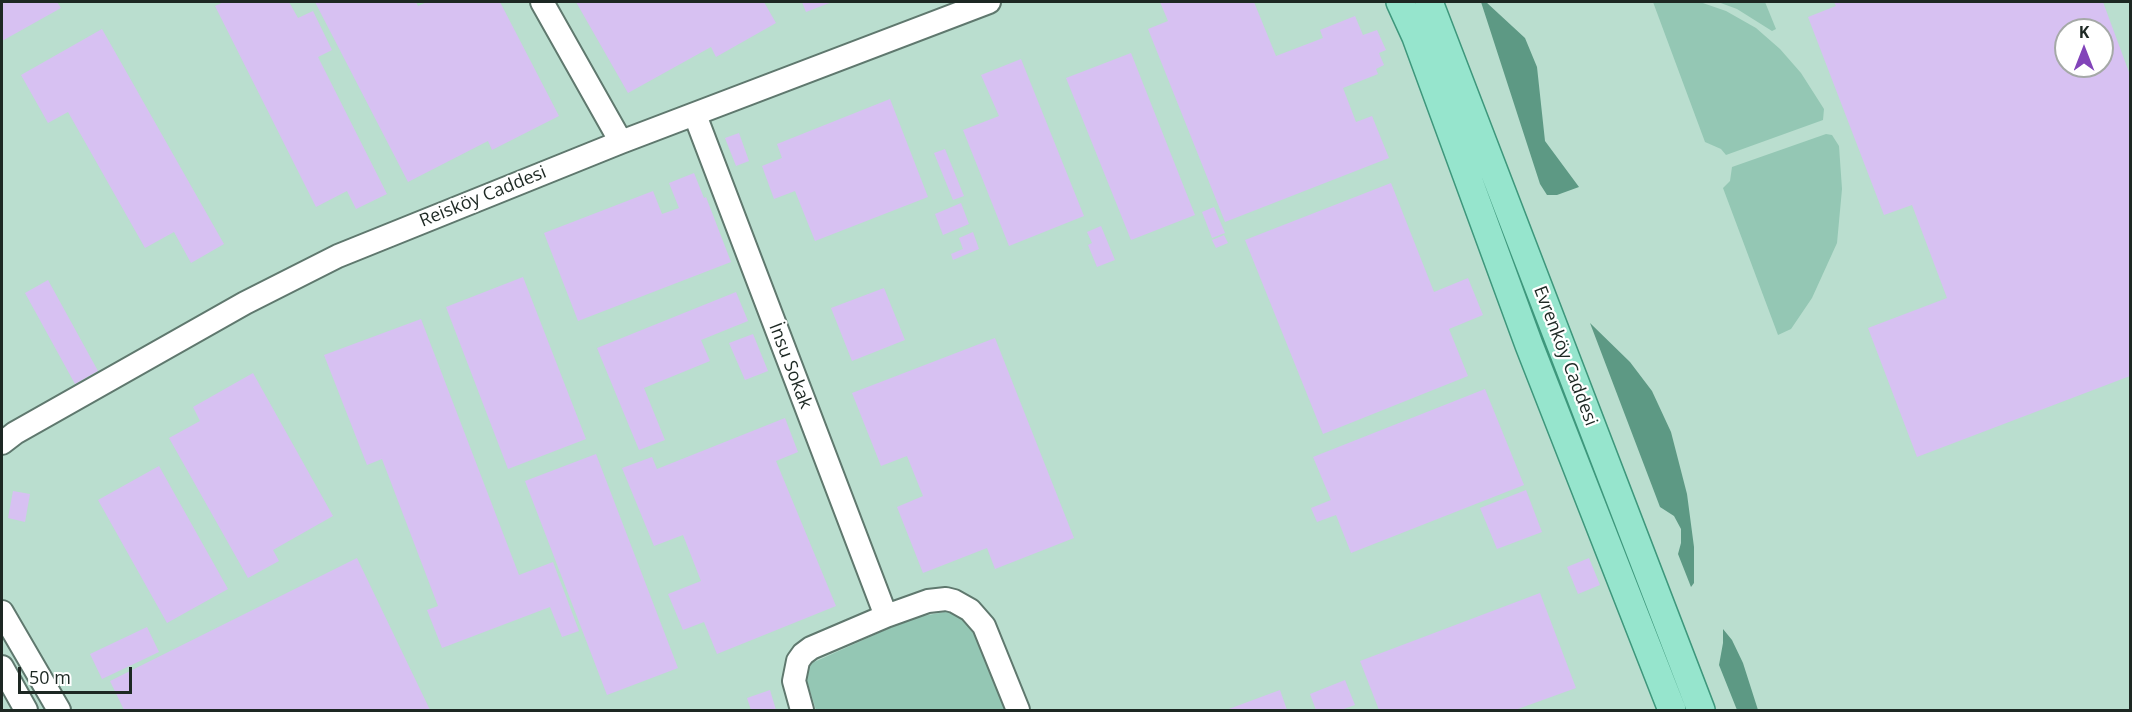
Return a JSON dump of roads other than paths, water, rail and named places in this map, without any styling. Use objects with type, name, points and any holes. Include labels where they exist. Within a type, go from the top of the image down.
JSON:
[{"type":"main road","name":"Evrenköy Caddesi","points":[[1400,2],[1416,37],[1529,345],[1672,711]]},
{"type":"main road","name":"Evrenköy Caddesi","points":[[1429,2],[1701,711]]},
{"type":"street","points":[[542,2],[621,142]]},
{"type":"street","name":"Reisköy Caddesi","points":[[6,438],[295,276],[389,234],[621,142],[989,2]]},
{"type":"street","name":"İnsu Sokak","points":[[695,115],[886,616]]},
{"type":"street","points":[[802,711],[794,681],[798,662],[803,654],[811,648],[886,616],[936,599],[954,601],[970,609],[984,626],[1018,711]]},
{"type":"street","points":[[2,612],[59,711]]},
{"type":"street","points":[[2,667],[26,711]]}]
